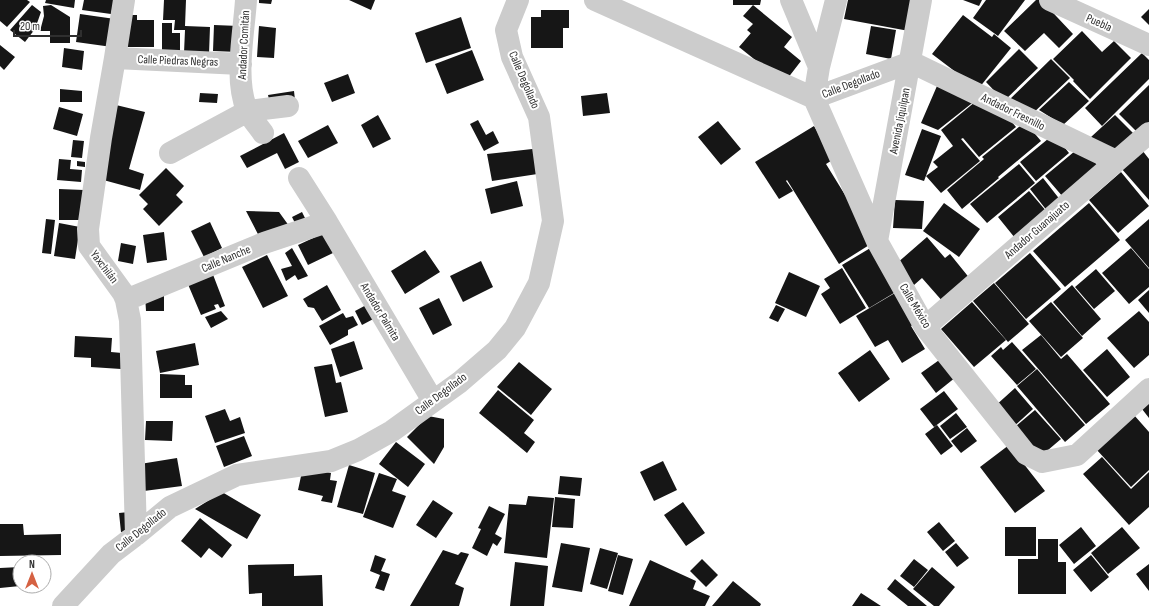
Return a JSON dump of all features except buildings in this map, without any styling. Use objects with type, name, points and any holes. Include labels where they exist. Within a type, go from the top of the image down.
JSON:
[{"type":"street","name":"Yaxchilán","points":[[124,0],[88,229],[89,246],[123,293],[130,320],[136,535]]},
{"type":"street","name":"Andador Comitán","points":[[246,0],[241,64],[242,93],[248,111],[263,133]]},
{"type":"street","name":"Calle Degollado","points":[[63,606],[111,554],[170,507],[237,475],[331,461],[358,450],[392,430],[460,382],[497,350],[515,328],[539,282],[554,221],[539,117],[512,57],[506,30],[518,0]]},
{"type":"street","name":"Calle Degollado","points":[[595,0],[814,98],[910,62]]},
{"type":"street","points":[[791,0],[819,67]]},
{"type":"street","points":[[814,98],[819,67],[836,0]]},
{"type":"street","name":"Avenida Jiquilpan","points":[[877,241],[921,0]]},
{"type":"street","name":"Puebla","points":[[1050,0],[1149,45]]},
{"type":"street","name":"Calle Piedras Negras","points":[[115,58],[241,64]]},
{"type":"street","name":"Andador Fresnillo","points":[[910,62],[1116,161]]},
{"type":"street","name":"Calle México","points":[[814,98],[877,241],[925,327],[1026,454],[1042,462],[1076,455],[1149,389]]},
{"type":"street","points":[[170,153],[248,111],[288,106]]},
{"type":"street","name":"Andador Guanajuato","points":[[925,327],[1149,133]]},
{"type":"street","name":"Andador Palmita","points":[[299,178],[327,222],[433,401]]},
{"type":"street","name":"Calle Nanche","points":[[126,300],[264,243],[327,222]]}]
